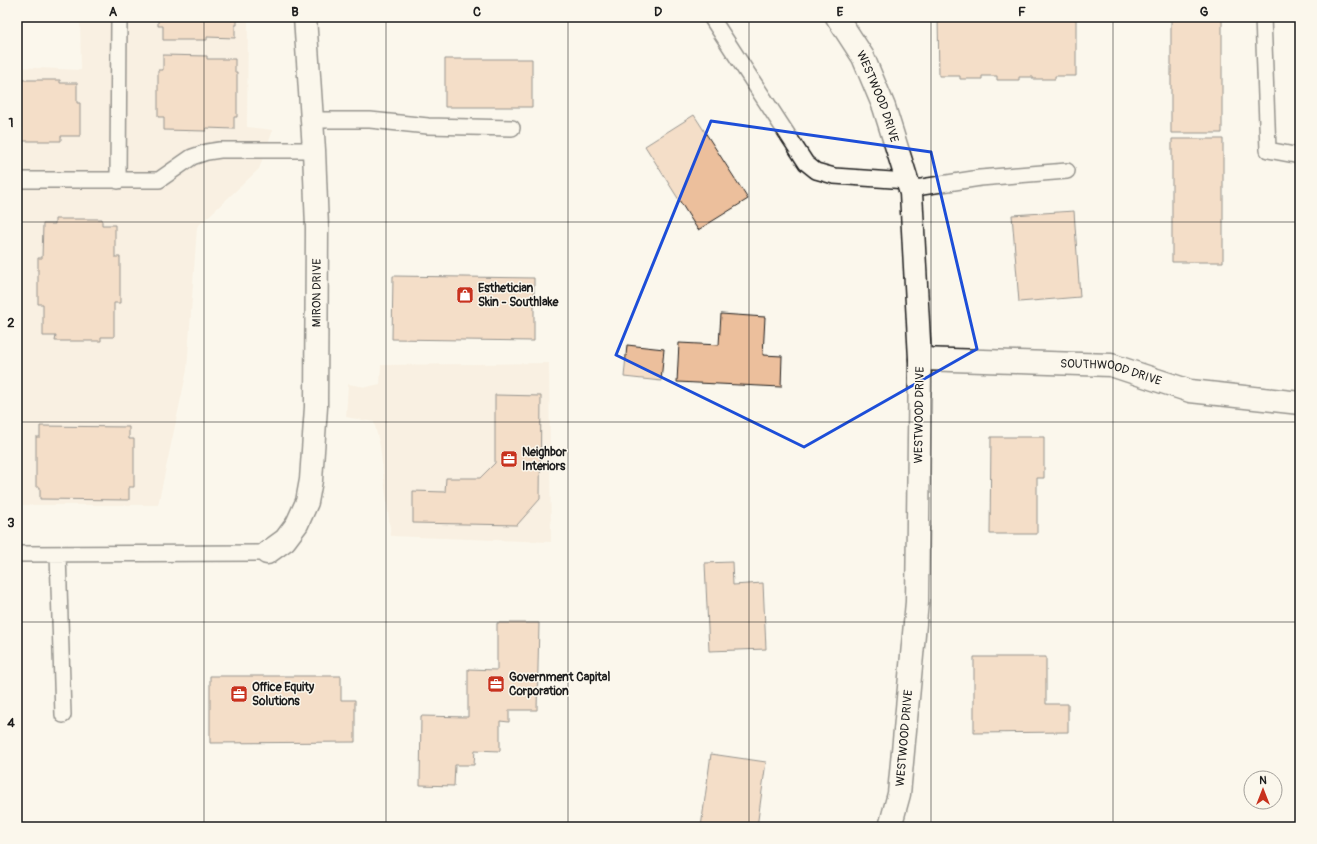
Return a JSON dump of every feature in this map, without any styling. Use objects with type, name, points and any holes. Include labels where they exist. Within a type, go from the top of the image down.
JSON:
[{"type":"street","name":"MIRON DRIVE","points":[[268,553],[285,540],[297,524],[306,502],[311,480],[316,399],[317,228],[314,150],[305,17]]},
{"type":"street","name":"WESTWOOD DRIVE","points":[[838,17],[863,57],[884,107],[911,193],[920,359],[917,602],[899,794],[890,827]]},
{"type":"street","name":"SOUTHWOOD DRIVE","points":[[920,359],[1112,365],[1190,391],[1300,402]]},
{"type":"lane","points":[[118,180],[119,17]]},
{"type":"lane","points":[[711,17],[806,163],[816,171],[834,176],[908,185],[1067,171]]},
{"type":"lane","points":[[1263,17],[1268,150],[1300,156]]},
{"type":"lane","points":[[312,120],[370,120],[428,126],[512,128]]},
{"type":"lane","points":[[17,180],[159,180],[192,157],[207,152],[220,150],[314,150]]},
{"type":"lane","points":[[17,554],[268,553]]},
{"type":"lane","points":[[58,554],[64,715]]},
{"type":"highlighted area","points":[[711,121],[931,152],[977,349],[804,447],[616,355]]},
{"type":"shaded area","points":[[80,17],[248,17],[247,127],[273,130],[259,169],[197,227],[187,370],[158,505],[17,505],[17,67],[81,70]]},
{"type":"shaded area","points":[[549,363],[551,542],[391,536],[380,446],[374,422],[346,417],[348,384],[366,387],[380,384],[381,365]]},
{"type":"building","points":[[158,17],[237,17],[237,25],[235,25],[235,38],[207,37],[207,40],[163,40],[163,26],[158,26]]},
{"type":"building","points":[[1061,17],[1076,19],[1076,76],[1055,76],[1055,79],[1033,79],[1033,77],[1019,77],[1019,80],[997,80],[997,76],[982,76],[982,79],[960,79],[960,76],[939,76],[938,18]]},
{"type":"building","points":[[1171,17],[1222,17],[1222,133],[1171,133]]},
{"type":"building","points":[[163,55],[207,56],[207,59],[235,59],[235,72],[237,72],[237,117],[234,117],[234,129],[206,128],[206,131],[164,130],[164,117],[158,117],[158,70],[163,70]]},
{"type":"building","points":[[445,59],[532,59],[532,107],[445,107]]},
{"type":"building","points":[[17,80],[60,80],[60,83],[77,83],[77,103],[80,103],[80,136],[61,136],[61,141],[17,141]]},
{"type":"building","points":[[694,115],[748,199],[698,230],[645,146]]},
{"type":"building","points":[[1172,139],[1223,139],[1223,262],[1172,262]]},
{"type":"building","points":[[1074,211],[1080,297],[1019,302],[1012,215]]},
{"type":"building","points":[[55,219],[102,219],[102,225],[115,225],[115,257],[120,257],[120,303],[114,303],[114,337],[101,337],[101,341],[55,341],[56,336],[43,336],[43,304],[38,304],[38,258],[42,258],[43,224],[55,224]]},
{"type":"building","points":[[393,276],[534,278],[534,341],[392,339]]},
{"type":"building","points":[[721,314],[765,317],[763,355],[782,356],[781,387],[677,382],[679,343],[719,345]]},
{"type":"building","points":[[627,345],[664,349],[661,381],[624,377]]},
{"type":"building","points":[[495,395],[541,396],[540,499],[517,525],[413,523],[413,491],[445,492],[446,478],[480,478],[495,463]]},
{"type":"building","points":[[40,426],[129,427],[129,439],[134,439],[134,487],[129,487],[129,500],[40,499],[40,487],[36,487],[36,437],[40,437]]},
{"type":"building","points":[[991,437],[1044,437],[1044,478],[1037,478],[1037,534],[990,534]]},
{"type":"building","points":[[732,562],[733,585],[763,583],[766,649],[709,651],[705,563]]},
{"type":"building","points":[[497,623],[539,623],[537,710],[509,710],[509,722],[500,721],[500,751],[475,750],[474,765],[455,765],[454,786],[420,785],[421,716],[468,717],[468,669],[497,670]]},
{"type":"building","points":[[974,657],[1046,657],[1046,704],[1068,704],[1068,732],[974,733]]},
{"type":"building","points":[[210,676],[341,676],[341,700],[355,700],[355,742],[210,743]]},
{"type":"building","points":[[711,754],[766,762],[757,827],[701,827]]},
{"type":"place","name":"Esthetician Skin - Southlake","points":[[465,295]]},
{"type":"place","name":"Neighbor Interiors","points":[[509,459]]},
{"type":"place","name":"Government Capital Corporation","points":[[496,684]]},
{"type":"place","name":"Office Equity Solutions","points":[[239,694]]}]
